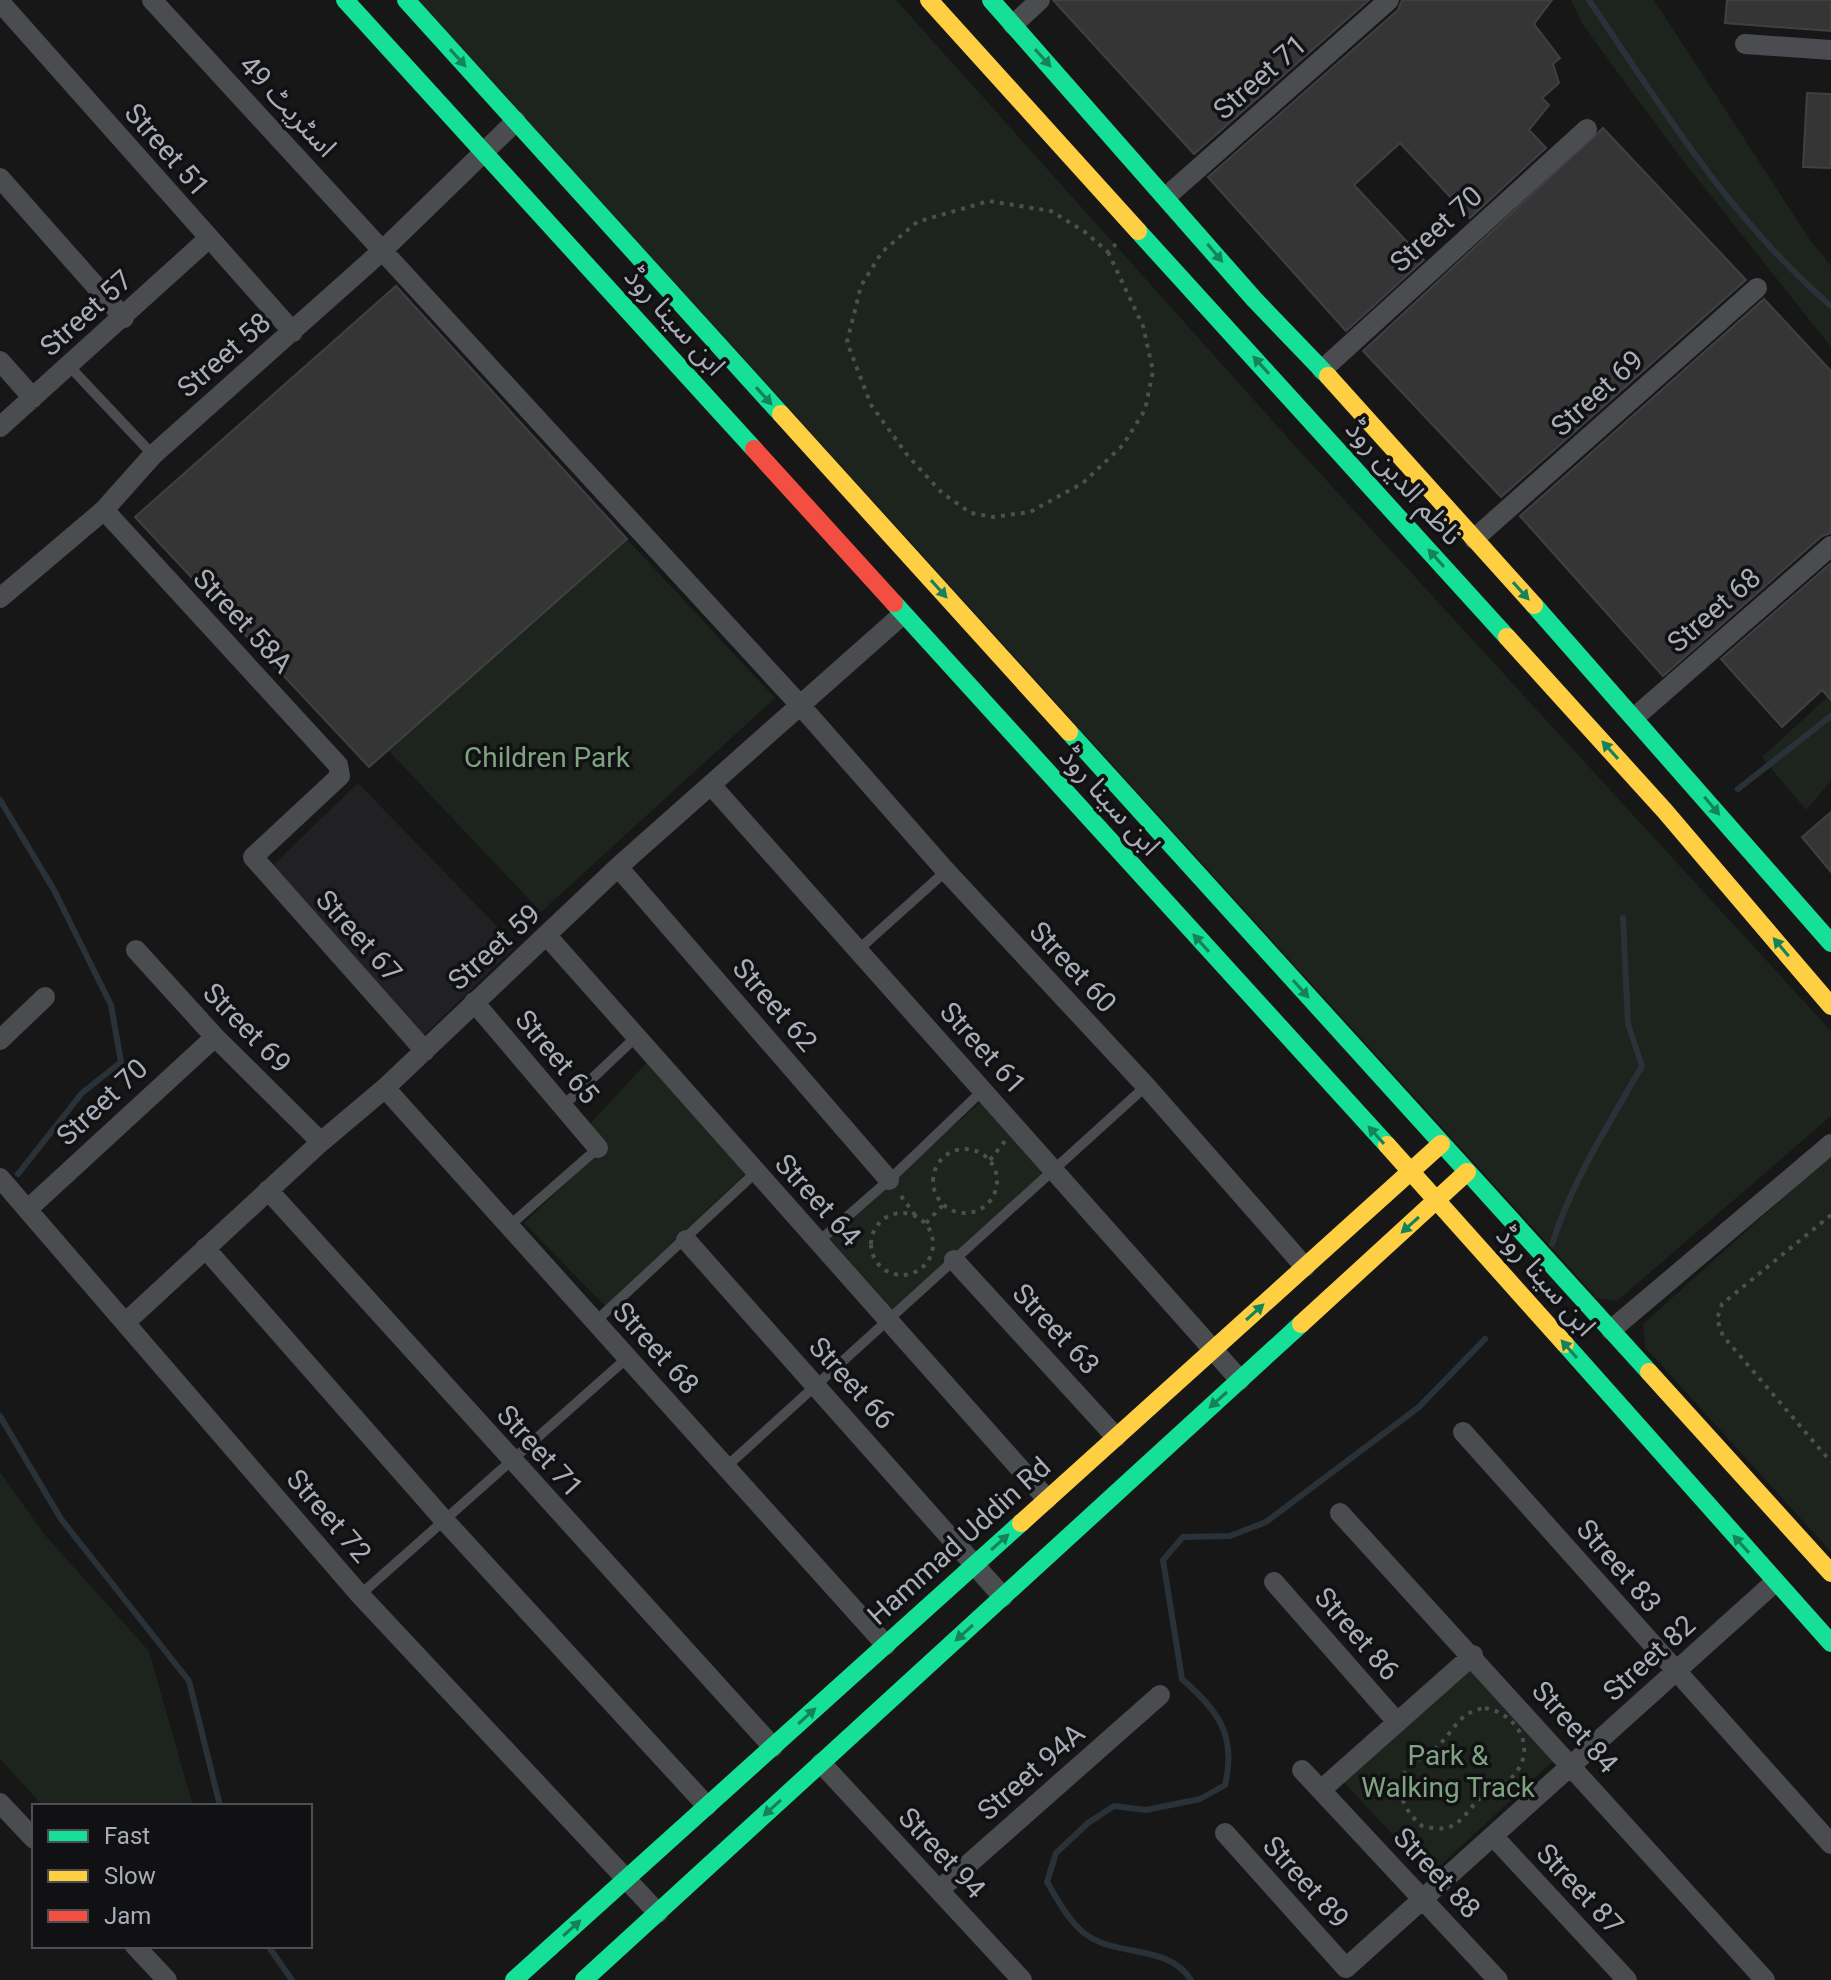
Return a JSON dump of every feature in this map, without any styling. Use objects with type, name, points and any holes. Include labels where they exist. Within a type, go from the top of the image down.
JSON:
[{"type":"main road","name":"ابن سینا روڈ","points":[[345,0],[1410,1172],[1675,1436],[1831,1573]]},
{"type":"main road","name":"ابن سینا روڈ","points":[[406,0],[1611,1330],[1675,1436],[1775,1582],[1831,1643]]},
{"type":"main road","name":"ناظم الدین روڈ","points":[[929,0],[1664,810],[1831,1006]]},
{"type":"main road","name":"ناظم الدین روڈ","points":[[991,0],[1167,196],[1254,299],[1322,370],[1635,717],[1831,943]]},
{"type":"main road","points":[[1664,810],[1693,783]]},
{"type":"main road","name":"Hammad Uddin Rd","points":[[514,1980],[1441,1144]]},
{"type":"main road","points":[[584,1980],[1467,1172]]},
{"type":"street","name":"اسٹریٹ 49","points":[[152,0],[800,705]]},
{"type":"street","points":[[1013,25],[1040,0]]},
{"type":"street","name":"Street 71","points":[[1167,196],[1389,0]]},
{"type":"street","name":"Street 51","points":[[0,2],[293,332]]},
{"type":"street","points":[[1745,44],[1831,50]]},
{"type":"street","name":"Street 58","points":[[0,598],[104,510],[153,455],[383,250],[516,121]]},
{"type":"street","name":"Street 70","points":[[1322,370],[1587,129]]},
{"type":"street","points":[[0,178],[124,318]]},
{"type":"street","name":"Street 57","points":[[0,427],[70,367],[208,239]]},
{"type":"street","name":"Street 69","points":[[1474,539],[1757,288]]},
{"type":"street","points":[[0,361],[33,398]]},
{"type":"street","name":"Street 58A","points":[[104,510],[340,770],[340,776],[253,857]]},
{"type":"street","name":"Street 68","points":[[1635,717],[1831,546]]},
{"type":"street","name":"Street 59","points":[[126,1322],[321,1142],[385,1088],[474,1002],[548,937],[618,867],[902,615]]},
{"type":"street","name":"Street 60","points":[[800,705],[946,871],[1146,1086],[1305,1267]]},
{"type":"street","name":"Street 61","points":[[711,785],[1240,1380]]},
{"type":"street","name":"Street 67","points":[[253,857],[425,1051]]},
{"type":"street","name":"Street 62","points":[[618,867],[889,1180]]},
{"type":"street","name":"Street 64","points":[[548,937],[1047,1499]]},
{"type":"street","name":"Street 69","points":[[136,950],[215,1037],[321,1142]]},
{"type":"street","points":[[0,1040],[45,997]]},
{"type":"street","name":"Street 65","points":[[474,1002],[598,1148]]},
{"type":"street","name":"Street 70","points":[[28,1209],[215,1037]]},
{"type":"street","name":"Street 68","points":[[385,1088],[886,1645]]},
{"type":"street","points":[[1611,1330],[1831,1144]]},
{"type":"street","name":"Street 72","points":[[0,1178],[360,1595],[658,1913]]},
{"type":"street","name":"Street 71","points":[[268,1190],[512,1463],[773,1747]]},
{"type":"street","name":"Street 66","points":[[686,1240],[1003,1597]]},
{"type":"street","points":[[205,1248],[445,1521],[707,1806]]},
{"type":"street","name":"Street 63","points":[[954,1260],[1116,1437]]},
{"type":"street","name":"Street 83","points":[[1463,1432],[1831,1844]]},
{"type":"street","name":"Street 84","points":[[1340,1513],[1473,1655],[1765,1980]]},
{"type":"street","name":"Street 86","points":[[1274,1582],[1397,1722]]},
{"type":"street","name":"Street 82","points":[[1346,1968],[1775,1582]]},
{"type":"street","points":[[1321,1790],[1473,1655]]},
{"type":"street","name":"Street 94A","points":[[939,1890],[1160,1695]]},
{"type":"street","name":"Street 94","points":[[821,1763],[1022,1980]]},
{"type":"street","name":"Street 88","points":[[1302,1770],[1495,1979]]},
{"type":"street","points":[[0,1803],[32,1837]]},
{"type":"street","name":"Street 89","points":[[1225,1833],[1346,1968]]},
{"type":"street","name":"Street 87","points":[[1493,1836],[1627,1980]]},
{"type":"street","points":[[137,1948],[167,1980]]},
{"type":"lane","points":[[70,367],[153,455]]},
{"type":"lane","points":[[858,950],[946,871]]},
{"type":"lane","points":[[562,1107],[636,1037]]},
{"type":"lane","points":[[726,1467],[1146,1086]]},
{"type":"lane","points":[[818,1242],[889,1180],[983,1090]]},
{"type":"lane","points":[[509,1226],[598,1148]]},
{"type":"lane","points":[[595,1322],[756,1172]]},
{"type":"lane","points":[[360,1595],[627,1358]]},
{"type":"path","points":[[989,201],[1051,211],[1085,232],[1108,252],[1143,326],[1153,371],[1145,410],[1123,445],[1083,483],[1030,512],[993,517],[971,513],[942,493],[908,456],[871,405],[847,342],[861,286],[882,252],[917,222],[989,201]]},
{"type":"path","points":[[1108,252],[1116,244]]},
{"type":"path","points":[[962,1149],[982,1153],[990,1160],[997,1180],[991,1200],[983,1208],[963,1213],[944,1204],[934,1186],[937,1166],[943,1157],[962,1149]]},
{"type":"path","points":[[889,1180],[954,1260]]},
{"type":"path","points":[[926,1224],[944,1204]]},
{"type":"path","points":[[916,1217],[896,1214],[878,1225],[873,1234],[874,1255],[887,1270],[905,1275],[923,1268],[932,1251],[931,1232],[926,1224]]},
{"type":"path","points":[[1831,1215],[1722,1304],[1717,1319],[1723,1336],[1831,1462]]},
{"type":"path","points":[[1485,1708],[1497,1710],[1513,1721],[1525,1743],[1524,1756],[1513,1776],[1482,1796],[1465,1818],[1454,1826],[1432,1828],[1410,1816],[1401,1792],[1403,1774],[1438,1745],[1458,1719],[1465,1713],[1485,1708]]},
{"type":"shaded area","points":[[358,783],[516,946],[422,1037],[264,874]]},
{"type":"green space","points":[[418,0],[896,0],[1295,446],[1831,1031],[1831,1116],[1617,1301],[1597,1298]]},
{"type":"green space","points":[[1571,0],[1654,0],[1810,240],[1831,266],[1831,347],[1677,153],[1583,25]]},
{"type":"green space","name":"Children Park","points":[[627,539],[775,698],[541,912],[388,750]]},
{"type":"green space","points":[[1831,694],[1831,781],[1806,810],[1762,757]]},
{"type":"green space","points":[[648,1061],[747,1172],[605,1306],[524,1223],[604,1147],[589,1125]]},
{"type":"green space","points":[[984,1099],[1048,1171],[892,1309],[828,1236]]},
{"type":"green space","points":[[1831,1155],[1831,1552],[1645,1347],[1643,1324]]},
{"type":"green space","points":[[0,1472],[44,1534],[149,1651],[192,1804],[41,1804],[0,1759]]},
{"type":"green space","name":"Park & Walking Track","points":[[1468,1666],[1554,1760],[1430,1875],[1343,1781]]},
{"type":"building","points":[[1053,0],[1369,0],[1194,154]]},
{"type":"building","points":[[1402,0],[1552,0],[1534,24],[1560,58],[1553,64],[1559,83],[1542,98],[1549,105],[1529,130],[1546,148],[1470,218],[1400,143],[1354,185],[1424,260],[1346,331],[1208,177],[1398,10]]},
{"type":"building","points":[[1727,0],[1831,0],[1831,31],[1725,23]]},
{"type":"building","points":[[1807,93],[1831,94],[1831,168],[1803,167]]},
{"type":"building","points":[[1603,128],[1746,280],[1501,497],[1363,351]]},
{"type":"building","points":[[396,286],[627,539],[369,767],[135,517]]},
{"type":"building","points":[[1764,299],[1831,371],[1831,533],[1822,536],[1663,676],[1520,516]]},
{"type":"building","points":[[1831,563],[1831,700],[1822,690],[1782,727],[1721,659]]},
{"type":"building","points":[[1831,812],[1831,872],[1802,837]]},
{"type":"waterway","points":[[1589,0],[1671,122],[1730,200],[1795,273],[1831,306]]},
{"type":"waterway","points":[[1738,789],[1831,716]]},
{"type":"waterway","points":[[0,800],[54,890],[111,1005],[121,1062],[82,1093],[18,1174]]},
{"type":"waterway","points":[[1552,1244],[1580,1176],[1642,1066],[1628,1024],[1623,918]]},
{"type":"waterway","points":[[1191,1980],[1181,1968],[1169,1961],[1111,1946],[1084,1933],[1068,1916],[1047,1882],[1056,1853],[1088,1823],[1114,1806],[1146,1810],[1200,1799],[1225,1785],[1228,1767],[1226,1738],[1215,1713],[1182,1679],[1163,1560],[1183,1537],[1230,1536],[1266,1522],[1419,1407],[1485,1339]]},
{"type":"waterway","points":[[0,1416],[61,1519],[189,1681],[220,1804]]},
{"type":"waterway","points":[[269,1948],[292,1980]]},
{"type":"traffic: fast","points":[[345,0],[754,449]]},
{"type":"traffic: fast","points":[[406,0],[781,414]]},
{"type":"traffic: fast","points":[[991,0],[1254,299],[1328,376]]},
{"type":"traffic: fast","points":[[1138,231],[1507,637]]},
{"type":"traffic: fast","points":[[894,603],[1387,1145]]},
{"type":"traffic: fast","points":[[1534,605],[1831,943]]},
{"type":"traffic: fast","points":[[1069,732],[1649,1372]]},
{"type":"traffic: fast","points":[[584,1980],[1301,1324]]},
{"type":"traffic: fast","points":[[1565,1344],[1831,1643]]},
{"type":"traffic: fast","points":[[514,1980],[1021,1523]]},
{"type":"traffic: slow","points":[[929,0],[1138,231]]},
{"type":"traffic: slow","points":[[1328,376],[1534,605]]},
{"type":"traffic: slow","points":[[781,414],[1069,732]]},
{"type":"traffic: slow","points":[[1507,637],[1664,810],[1831,1006]]},
{"type":"traffic: slow","points":[[1021,1523],[1441,1144]]},
{"type":"traffic: slow","points":[[1387,1145],[1565,1344]]},
{"type":"traffic: slow","points":[[1301,1324],[1467,1172]]},
{"type":"traffic: slow","points":[[1649,1372],[1831,1573]]},
{"type":"traffic: jam","points":[[754,449],[894,603]]}]
